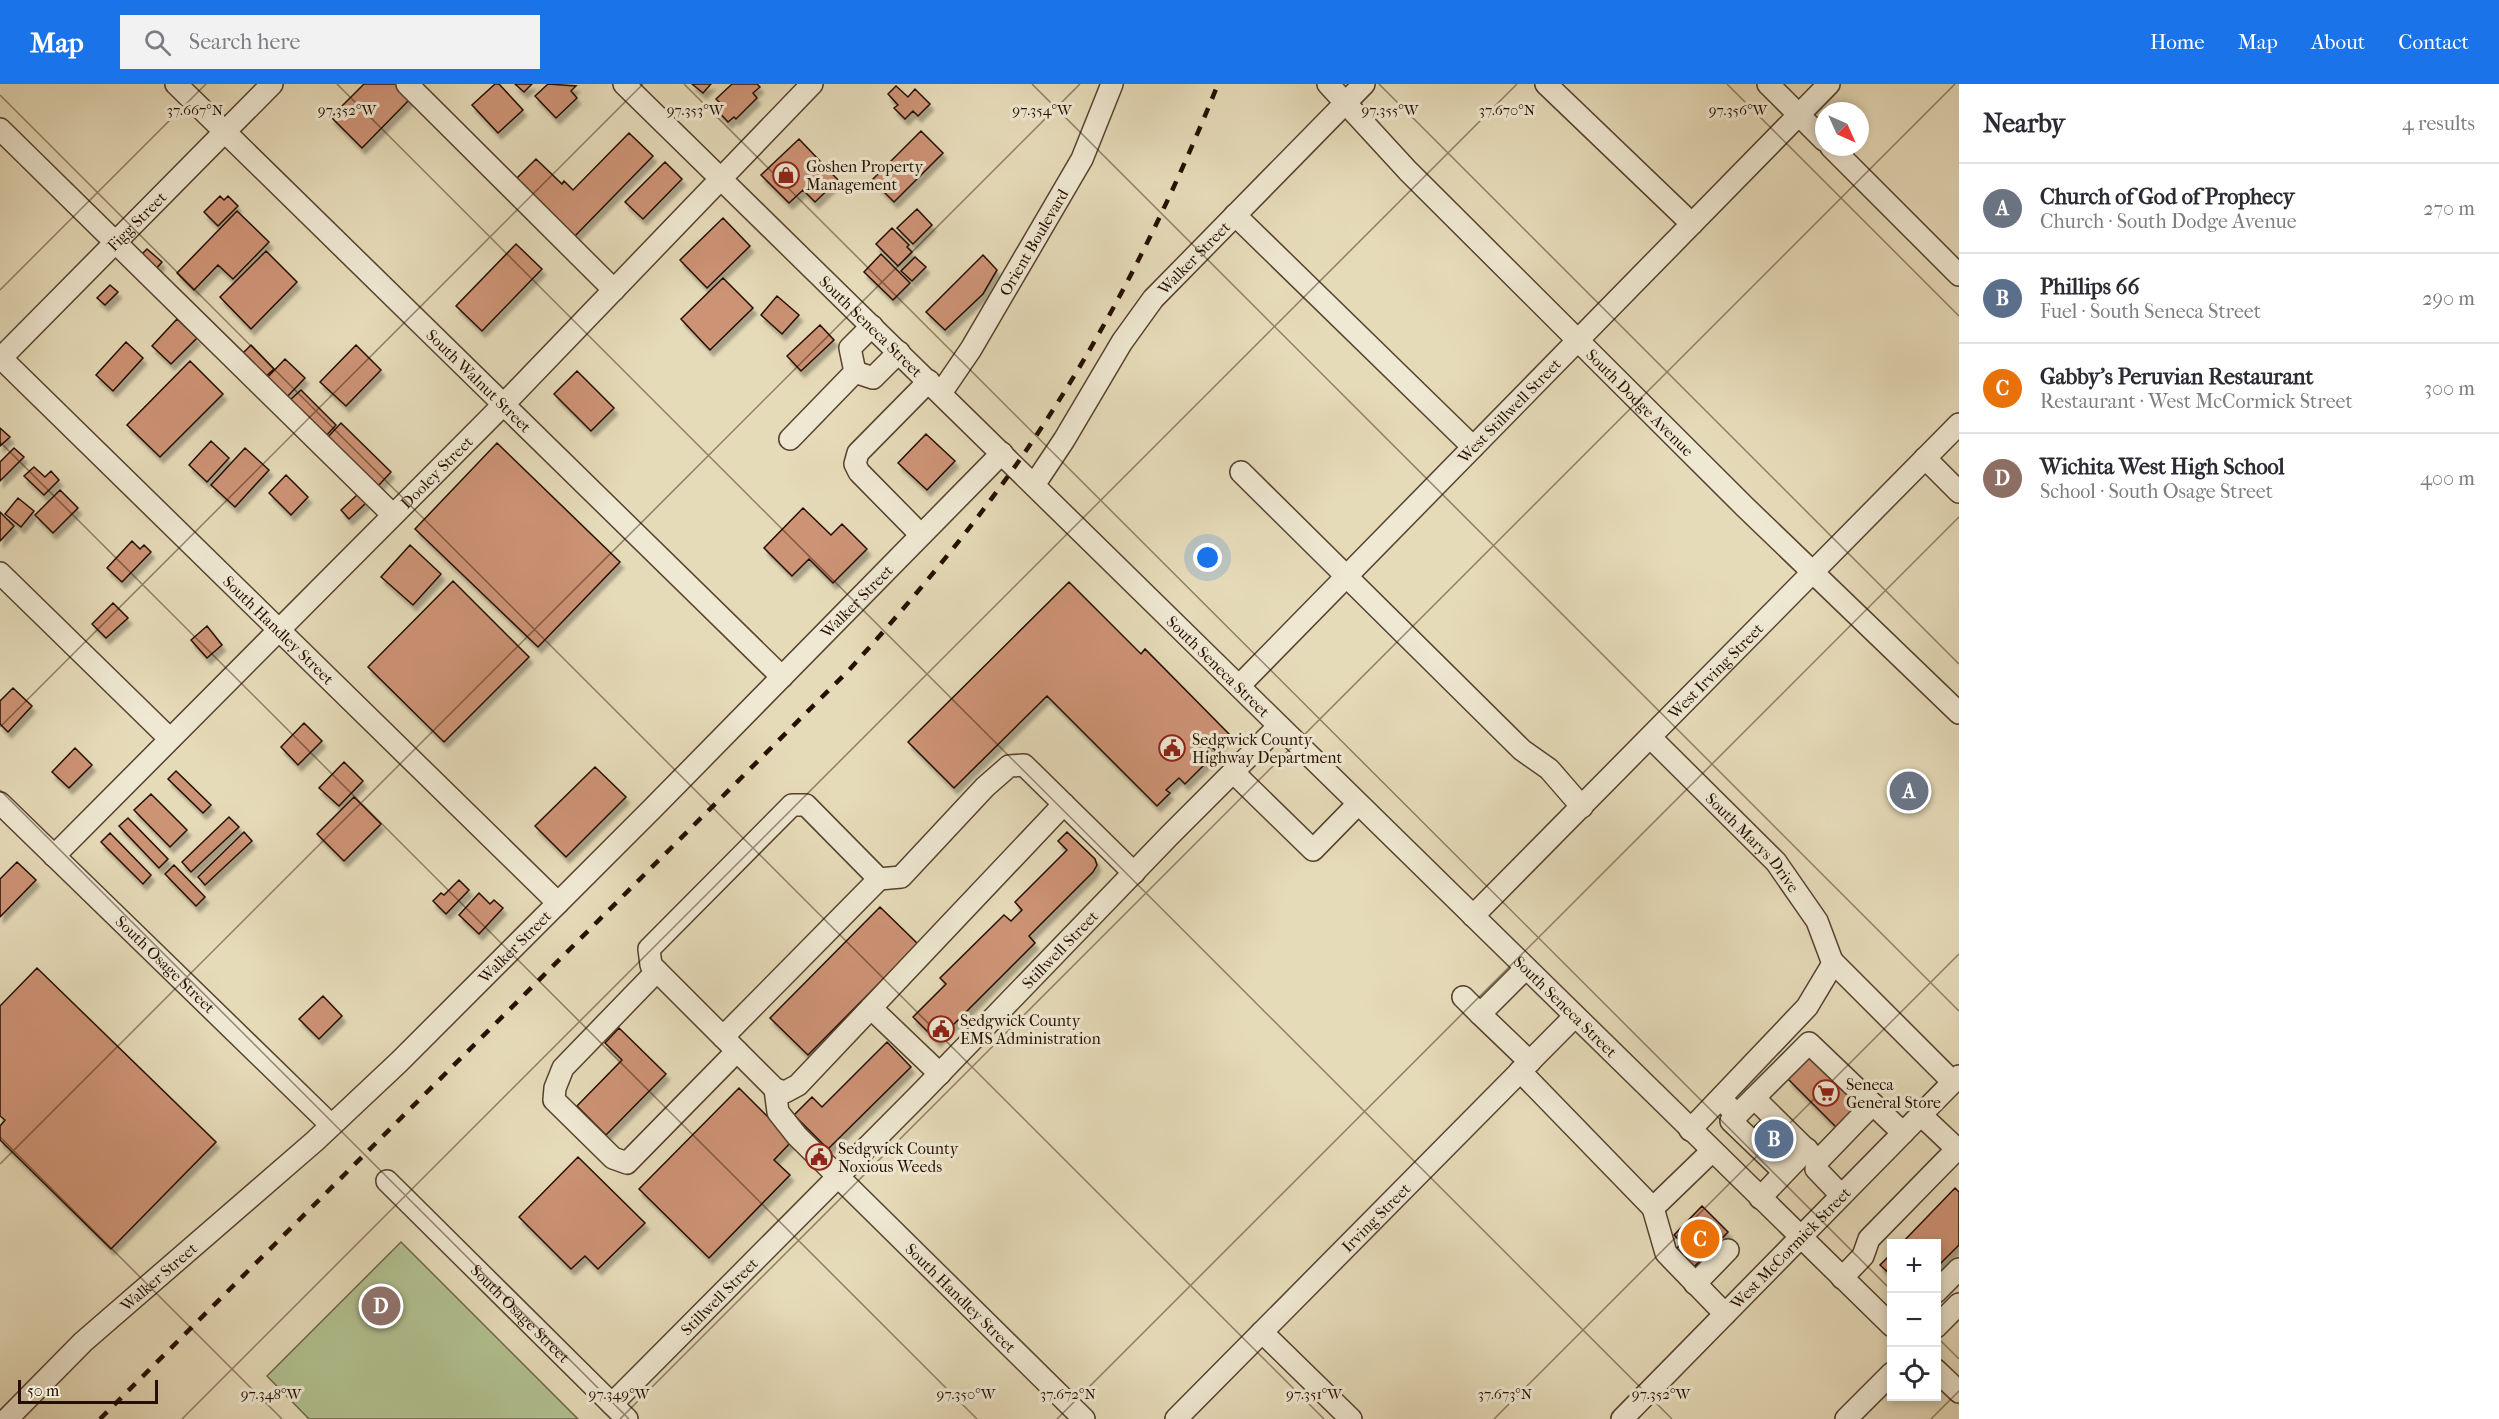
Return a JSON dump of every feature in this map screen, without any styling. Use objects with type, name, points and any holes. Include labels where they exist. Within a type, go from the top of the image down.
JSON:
[{"type":"street","name":"South Walnut Street","points":[[176,84],[782,677]]},
{"type":"street","name":"Figg Street","points":[[0,358],[272,84]]},
{"type":"street","points":[[407,84],[614,290]]},
{"type":"street","name":"South Seneca Street","points":[[624,84],[1887,1321]]},
{"type":"street","name":"Dooley Street","points":[[54,856],[504,404],[812,84]]},
{"type":"street","name":"Orient Boulevard","points":[[921,535],[859,472],[855,464],[858,453],[935,387],[971,349],[1082,159],[1112,84]]},
{"type":"street","name":"South Dodge Avenue","points":[[1328,84],[1408,171],[1813,572],[1959,713]]},
{"type":"street","name":"Walker Street","points":[[1034,485],[1064,440],[1122,342],[1147,308],[1364,84]]},
{"type":"street","points":[[1546,84],[1692,225]]},
{"type":"street","points":[[1768,84],[1815,131]]},
{"type":"street","name":"West Stillwell Street","points":[[1239,686],[1829,84]]},
{"type":"street","points":[[0,129],[393,515]]},
{"type":"street","points":[[1840,156],[1959,275]]},
{"type":"street","points":[[1235,215],[1473,447]]},
{"type":"street","points":[[855,372],[850,348],[872,326]]},
{"type":"street","points":[[855,372],[873,378],[899,352]]},
{"type":"street","name":"South Handley Street","points":[[0,358],[558,903]]},
{"type":"street","points":[[790,440],[855,372]]},
{"type":"street","name":"West Irving Street","points":[[1473,916],[1959,424]]},
{"type":"street","name":"Walker Street","points":[[7,1419],[83,1342],[331,1125],[399,1062],[1002,453]]},
{"type":"street","points":[[1925,458],[1959,492]]},
{"type":"street","points":[[1242,472],[1522,750],[1549,769],[1582,807]]},
{"type":"street","points":[[0,573],[170,739]]},
{"type":"street","name":"Stillwell Street","points":[[612,1404],[940,1074],[1279,726]]},
{"type":"street","name":"South Marys Drive","points":[[1651,738],[1776,862],[1816,921],[1832,961],[1956,1079]]},
{"type":"street","points":[[657,970],[562,1068],[555,1088],[554,1100],[613,1158],[627,1163],[730,1044],[879,879],[901,877],[985,786],[1009,766],[1024,765],[1134,873]]},
{"type":"street","points":[[1233,772],[1313,850],[1358,804]]},
{"type":"street","name":"South Osage Street","points":[[0,803],[331,1125]]},
{"type":"street","points":[[879,879],[806,805],[792,805],[649,949],[651,965],[775,1089],[785,1092],[798,1085],[1064,804]]},
{"type":"street","points":[[1690,1130],[1808,1007],[1831,967],[1832,961]]},
{"type":"street","points":[[1480,1014],[1526,968]]},
{"type":"street","points":[[1463,997],[1653,1208],[1666,1254],[1725,1314]]},
{"type":"street","points":[[871,1008],[940,1074]]},
{"type":"street","name":"Irving Street","points":[[1176,1419],[1575,1016]]},
{"type":"street","points":[[1653,1208],[1716,1155],[1741,1125],[1754,1098],[1809,1042],[1903,1133]]},
{"type":"street","name":"West McCormick Street","points":[[1622,1419],[1956,1079]]},
{"type":"street","name":"South Handley Street","points":[[775,1089],[778,1112],[796,1136],[1084,1419]]},
{"type":"street","points":[[1754,1098],[1813,1155],[1816,1169],[1841,1195]]},
{"type":"street","points":[[1721,1099],[1741,1125],[1785,1172]]},
{"type":"street","points":[[1760,1198],[1785,1172],[1813,1155],[1873,1104]]},
{"type":"street","points":[[1842,1278],[1863,1256],[1869,1239],[1958,1150],[1921,1115]]},
{"type":"street","name":"South Osage Street","points":[[387,1181],[627,1419]]},
{"type":"street","points":[[1695,1284],[1728,1250]]},
{"type":"street","points":[[1941,1287],[1959,1269]]},
{"type":"street","points":[[1941,1322],[1959,1304]]},
{"type":"street","points":[[1262,1332],[1351,1419]]},
{"type":"street","points":[[1941,1375],[1959,1392]]},
{"type":"street","points":[[1846,1419],[1887,1378]]},
{"type":"green space","points":[[401,1242],[578,1419],[309,1419],[267,1376]]},
{"type":"building","points":[[364,84],[397,84],[411,98],[362,148],[331,117]]},
{"type":"building","points":[[495,84],[499,84],[523,110],[498,133],[472,105]]},
{"type":"building","points":[[515,84],[532,84],[524,92]]},
{"type":"building","points":[[548,84],[576,86],[571,91],[577,98],[556,118],[535,96]]},
{"type":"building","points":[[692,84],[711,84],[703,93]]},
{"type":"building","points":[[732,84],[757,84],[760,87],[753,93],[757,98],[736,119],[734,117],[728,122],[714,107],[719,102],[716,99]]},
{"type":"building","points":[[896,86],[908,97],[915,89],[930,104],[918,116],[913,111],[905,119],[894,108],[898,105],[888,94]]},
{"type":"building","points":[[921,131],[943,153],[894,202],[872,180]]},
{"type":"building","points":[[629,133],[653,156],[574,237],[515,180],[536,159],[562,184],[564,181],[573,190]]},
{"type":"building","points":[[799,139],[838,180],[815,202],[803,190],[789,203],[761,175]]},
{"type":"building","points":[[665,162],[682,179],[643,219],[625,202]]},
{"type":"building","points":[[220,196],[224,200],[228,196],[238,206],[218,226],[204,212]]},
{"type":"building","points":[[917,209],[932,225],[913,244],[897,228]]},
{"type":"building","points":[[237,211],[269,242],[233,279],[218,265],[194,290],[177,273]]},
{"type":"building","points":[[723,218],[750,246],[707,288],[680,260]]},
{"type":"building","points":[[892,228],[909,245],[907,247],[912,252],[898,266],[876,244]]},
{"type":"building","points":[[516,244],[542,269],[482,331],[456,306]]},
{"type":"building","points":[[147,249],[162,262],[154,271],[139,257]]},
{"type":"building","points":[[266,251],[297,282],[251,329],[220,297]]},
{"type":"building","points":[[881,254],[910,283],[893,300],[864,272]]},
{"type":"building","points":[[983,255],[997,270],[983,294],[945,330],[926,312]]},
{"type":"building","points":[[915,257],[926,267],[912,281],[901,271]]},
{"type":"building","points":[[723,278],[753,308],[710,350],[681,319]]},
{"type":"building","points":[[110,285],[118,292],[105,305],[97,298]]},
{"type":"building","points":[[777,296],[799,315],[782,334],[761,315]]},
{"type":"building","points":[[177,319],[197,338],[171,364],[152,346]]},
{"type":"building","points":[[820,325],[834,340],[801,371],[787,356]]},
{"type":"building","points":[[126,342],[143,358],[113,391],[96,375]]},
{"type":"building","points":[[251,345],[274,369],[265,377],[242,354]]},
{"type":"building","points":[[356,345],[381,370],[346,406],[320,382]]},
{"type":"building","points":[[285,359],[305,378],[285,399],[265,380]]},
{"type":"building","points":[[190,361],[223,394],[160,457],[127,425]]},
{"type":"building","points":[[577,371],[614,408],[591,431],[554,394]]},
{"type":"building","points":[[301,390],[336,425],[325,437],[290,400]]},
{"type":"building","points":[[341,423],[391,472],[378,486],[327,438]]},
{"type":"building","points":[[0,428],[10,437],[0,446]]},
{"type":"building","points":[[926,434],[955,461],[927,490],[898,463]]},
{"type":"building","points":[[211,441],[229,458],[207,482],[189,465]]},
{"type":"building","points":[[497,443],[620,562],[538,647],[415,529]]},
{"type":"building","points":[[14,448],[24,457],[0,481],[0,462]]},
{"type":"building","points":[[245,448],[269,470],[235,507],[211,485]]},
{"type":"building","points":[[34,467],[45,477],[51,471],[59,480],[44,495],[24,476]]},
{"type":"building","points":[[286,475],[308,497],[291,515],[269,493]]},
{"type":"building","points":[[60,490],[78,508],[53,533],[35,515]]},
{"type":"building","points":[[358,494],[366,503],[349,519],[341,510]]},
{"type":"building","points":[[18,498],[34,511],[21,527],[5,514]]},
{"type":"building","points":[[803,508],[831,535],[842,524],[867,549],[833,583],[809,559],[792,576],[764,548]]},
{"type":"building","points":[[0,512],[14,526],[0,541]]},
{"type":"building","points":[[132,541],[140,549],[144,545],[151,552],[122,582],[107,568]]},
{"type":"building","points":[[410,545],[441,574],[413,605],[381,577]]},
{"type":"building","points":[[453,581],[529,657],[444,742],[368,667]]},
{"type":"building","points":[[1069,582],[1141,654],[1145,649],[1230,735],[1215,750],[1211,746],[1201,755],[1207,762],[1185,784],[1179,778],[1166,790],[1170,793],[1157,806],[1047,696],[954,788],[908,742]]},
{"type":"building","points":[[113,603],[128,618],[106,638],[92,624]]},
{"type":"building","points":[[207,626],[222,645],[207,658],[191,640]]},
{"type":"building","points":[[13,688],[32,706],[8,732],[0,724],[0,701]]},
{"type":"building","points":[[304,723],[322,741],[298,765],[281,747]]},
{"type":"building","points":[[75,748],[92,765],[69,788],[52,772]]},
{"type":"building","points":[[344,762],[363,781],[339,806],[319,788]]},
{"type":"building","points":[[595,767],[626,797],[566,857],[535,826]]},
{"type":"building","points":[[176,771],[211,805],[203,813],[168,779]]},
{"type":"building","points":[[151,794],[187,830],[170,847],[134,810]]},
{"type":"building","points":[[354,797],[381,824],[344,861],[317,834]]},
{"type":"building","points":[[229,817],[239,827],[191,872],[182,862]]},
{"type":"building","points":[[128,818],[168,859],[159,868],[119,826]]},
{"type":"building","points":[[244,832],[252,841],[205,885],[198,877]]},
{"type":"building","points":[[1067,832],[1095,859],[1097,865],[1093,872],[1029,936],[1035,943],[937,1041],[913,1017],[946,984],[940,978],[1004,915],[1011,921],[1022,910],[1015,902],[1067,850],[1058,841]]},
{"type":"building","points":[[110,833],[151,875],[143,884],[101,842]]},
{"type":"building","points":[[17,862],[36,880],[0,917],[0,879]]},
{"type":"building","points":[[174,865],[205,897],[196,906],[165,874]]},
{"type":"building","points":[[459,880],[469,890],[446,914],[433,901],[441,893],[444,895]]},
{"type":"building","points":[[479,893],[490,904],[494,900],[503,908],[479,934],[459,915]]},
{"type":"building","points":[[880,907],[918,944],[808,1055],[770,1018]]},
{"type":"building","points":[[37,968],[216,1142],[111,1249],[0,1140],[0,1126],[5,1120],[0,1116],[0,1006]]},
{"type":"building","points":[[323,996],[342,1016],[319,1039],[299,1019]]},
{"type":"building","points":[[619,1028],[666,1074],[606,1135],[577,1106],[622,1060],[605,1043]]},
{"type":"building","points":[[887,1042],[911,1067],[828,1149],[794,1115],[812,1097],[822,1107]]},
{"type":"building","name":"Seneca General Store","points":[[1811,1056],[1864,1107],[1840,1131],[1788,1079]]},
{"type":"building","points":[[739,1088],[792,1141],[774,1160],[790,1175],[709,1258],[639,1189]]},
{"type":"building","points":[[1765,1116],[1797,1148],[1783,1163],[1751,1130]]},
{"type":"building","points":[[578,1157],[645,1223],[598,1269],[585,1256],[571,1269],[519,1217]]},
{"type":"building","points":[[1955,1188],[1959,1192],[1959,1245],[1941,1263],[1941,1239],[1906,1239]]},
{"type":"building","points":[[1702,1206],[1728,1232],[1693,1268],[1675,1250],[1682,1243],[1674,1235]]},
{"type":"building","points":[[1887,1258],[1887,1271],[1880,1265]]},
{"type":"railway","points":[[100,1419],[849,670],[914,596],[997,492],[1075,375],[1152,232],[1218,84]]},
{"type":"place","name":"Goshen Property Management","points":[[786,175]]},
{"type":"place","name":"Sedgwick County Highway Department","points":[[1172,748]]},
{"type":"place","name":"Church of God of Prophecy","points":[[1909,791]]},
{"type":"place","name":"Sedgwick County EMS Administration","points":[[941,1029]]},
{"type":"place","name":"Seneca General Store","points":[[1826,1093]]},
{"type":"place","name":"Phillips 66","points":[[1774,1139]]},
{"type":"place","name":"Sedgwick County Noxious Weeds","points":[[819,1157]]},
{"type":"place","name":"Gabby's Peruvian Restaurant","points":[[1700,1239]]},
{"type":"place","name":"Wichita West High School","points":[[381,1306]]}]
